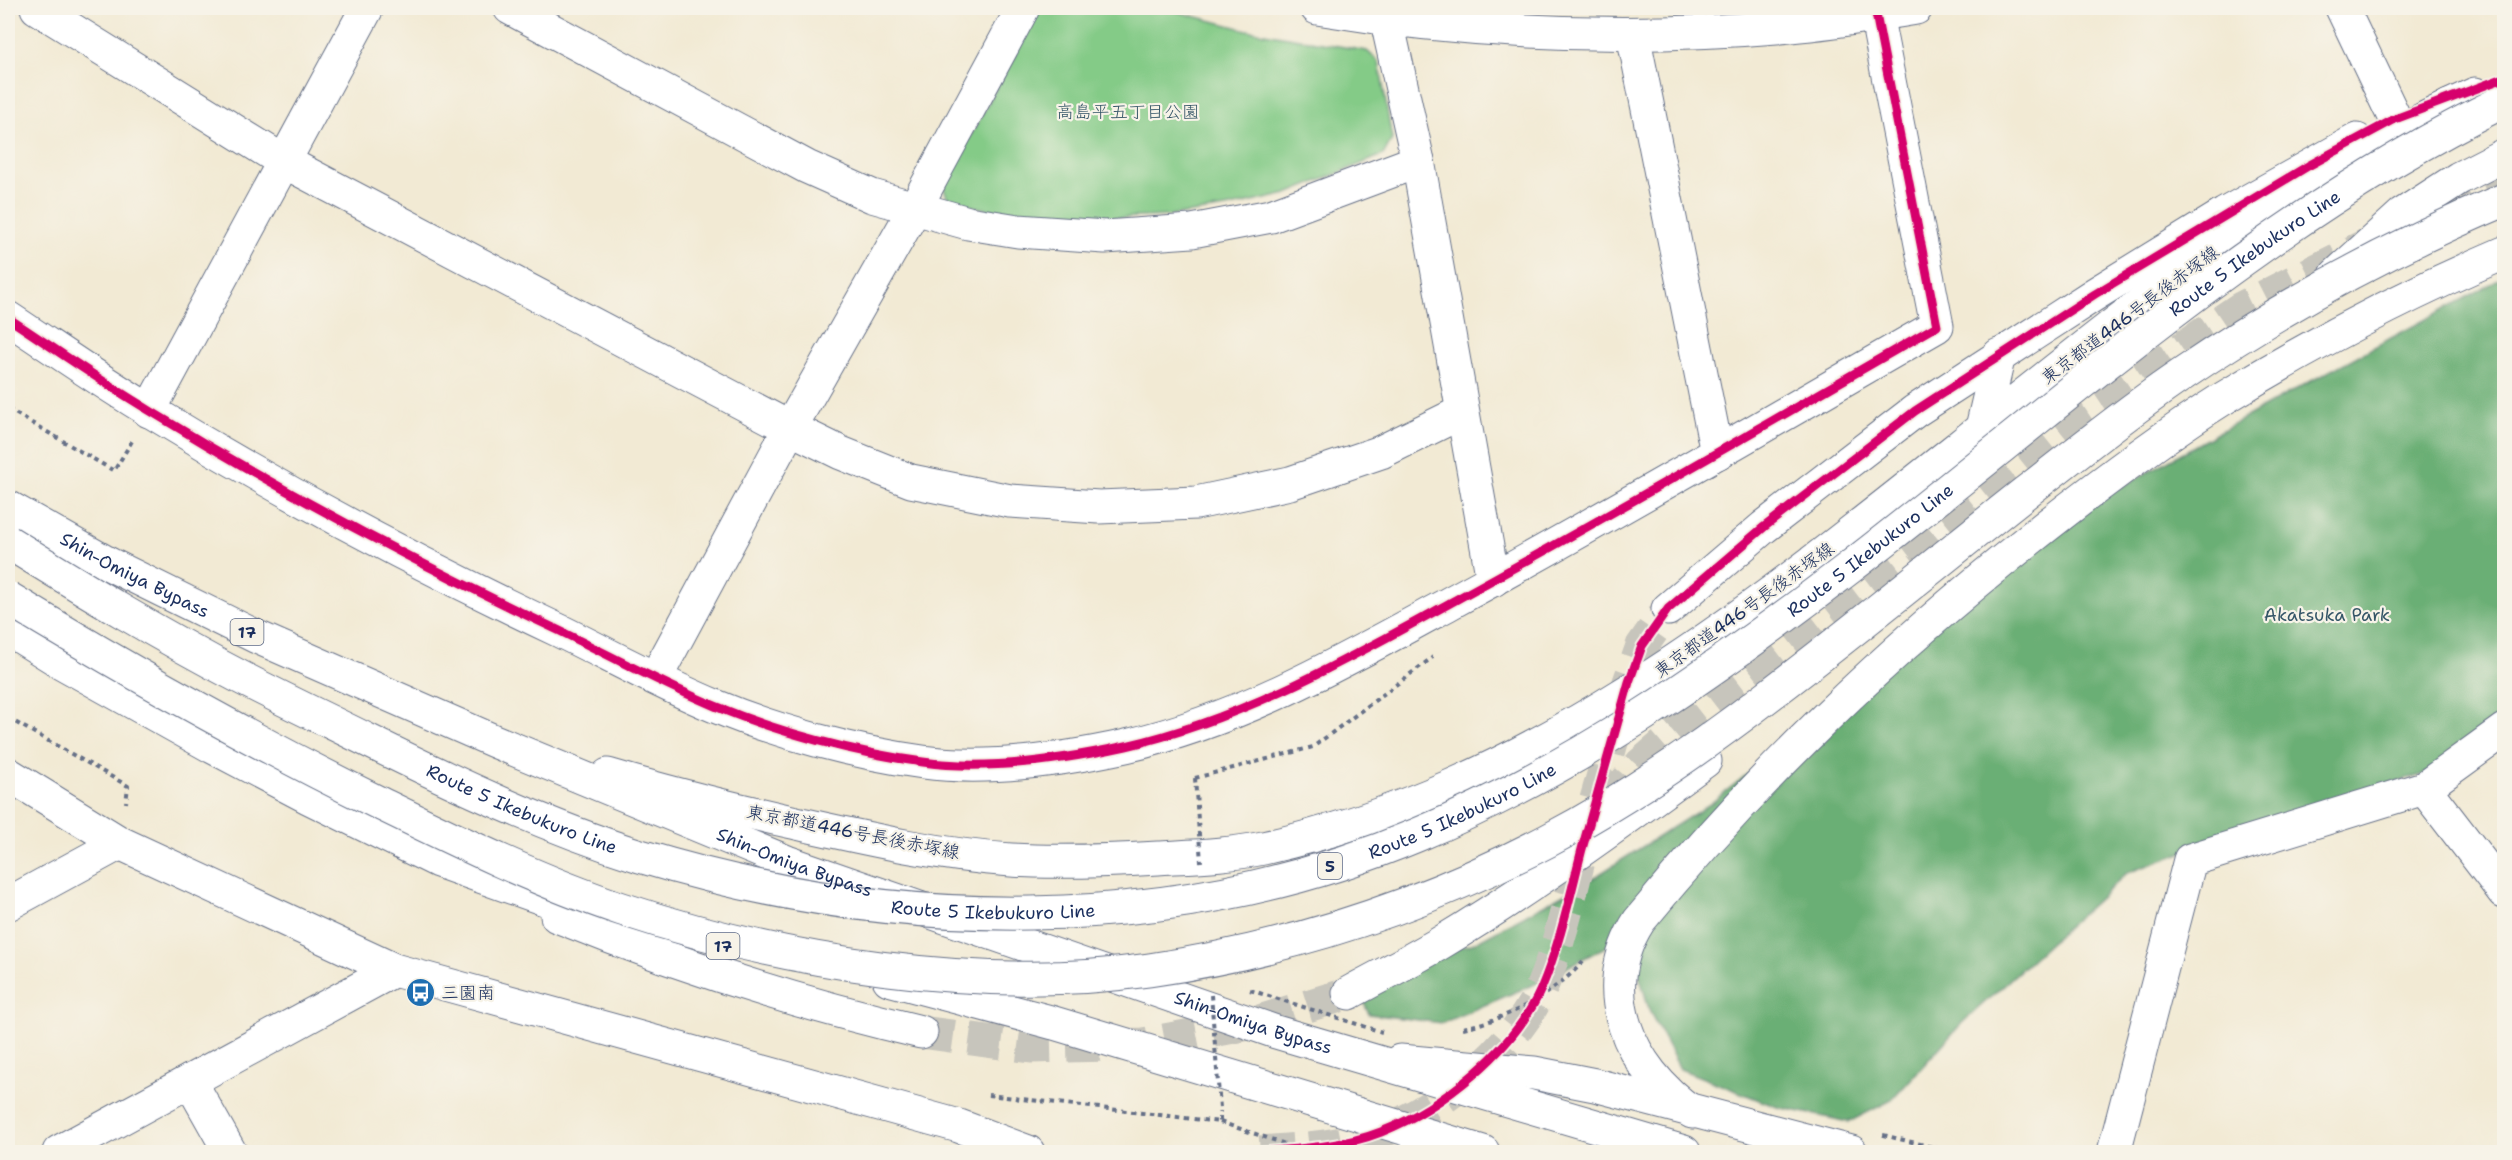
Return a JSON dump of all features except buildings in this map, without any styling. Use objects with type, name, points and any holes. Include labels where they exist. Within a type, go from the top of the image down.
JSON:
[{"type":"main road","points":[[37,8],[283,160],[790,428],[841,453],[911,481],[1010,501],[1099,507],[1196,503],[1290,483],[1382,452],[1462,412]]},
{"type":"main road","points":[[149,411],[367,8]]},
{"type":"main road","points":[[510,8],[807,166],[872,196],[968,223],[1018,231],[1105,237],[1192,231],[1271,216],[1418,161]]},
{"type":"main road","points":[[656,677],[790,428],[915,208],[1023,8]]},
{"type":"main road","points":[[1317,8],[1385,13],[1563,33],[1633,34],[1693,20],[1792,26],[1916,8]]},
{"type":"main road","points":[[2342,8],[2395,119]]},
{"type":"main road","points":[[1385,13],[1418,161],[1493,580]]},
{"type":"main road","points":[[8,318],[149,411],[350,526],[460,584],[717,707],[853,749],[927,763],[975,764],[1026,761],[1126,746],[1225,716],[1319,675],[1493,580],[1937,326],[1876,14]]},
{"type":"main road","points":[[1633,34],[1717,453]]},
{"type":"main road","points":[[1668,609],[1764,526],[1916,411],[1999,355],[2225,214],[2308,166],[2395,119],[2505,79]]},
{"type":"main road","name":"東京都道446号長後赤塚線","points":[[494,741],[669,793],[835,832],[918,848],[1010,860],[1102,862],[1258,849],[1329,832],[1403,807],[1489,771],[1639,685],[1711,636],[1834,544],[2066,362],[2229,240],[2349,161],[2449,106],[2505,79]]},
{"type":"main road","points":[[2449,106],[2505,92]]},
{"type":"main road","name":"Route 5 Ikebukuro Line","points":[[8,542],[93,594],[237,675],[427,770],[479,795],[640,855],[821,898],[890,907],[957,912],[1086,912],[1141,908],[1193,899],[1255,887],[1328,866],[1413,837],[1501,797],[1588,749],[1728,657],[1849,568],[2125,347],[2265,244],[2403,154],[2505,101]]},
{"type":"main road","points":[[2272,332],[2402,215],[2459,178],[2505,155]]},
{"type":"main road","points":[[8,598],[208,715],[319,773],[446,836],[528,873],[619,908],[711,935],[802,956],[882,967],[1024,978],[1145,970],[1258,949],[1344,926],[1416,901],[1552,838],[1619,800],[1769,696],[2115,422],[2183,373],[2330,284],[2410,242],[2505,200]]},
{"type":"main road","points":[[1349,993],[1436,945],[1526,888],[1626,819],[1749,729],[2129,430],[2272,332],[2421,253],[2505,216]]},
{"type":"main road","points":[[1692,1112],[1664,1088],[1636,1055],[1622,1015],[1621,964],[1633,930],[1693,855],[1755,788],[1870,674],[1921,628],[2045,527],[2147,450],[2224,398],[2311,348],[2450,276],[2505,253]]},
{"type":"main road","points":[[1982,428],[1999,355]]},
{"type":"main road","name":"Shin-Omiya Bypass","points":[[8,507],[109,564],[246,632],[494,741],[787,862],[1276,1032],[1684,1152]]},
{"type":"main road","name":"17","points":[[8,629],[60,662],[308,797],[438,861],[570,908],[690,940],[804,960],[920,987],[1087,1033],[1483,1152]]},
{"type":"main road","points":[[2114,1152],[2190,860],[2424,788],[2505,730]]},
{"type":"main road","points":[[8,774],[120,843],[394,970],[959,1125],[1019,1151]]},
{"type":"main road","points":[[2424,788],[2505,892]]},
{"type":"main road","points":[[8,904],[120,843]]},
{"type":"main road","points":[[438,861],[614,939],[782,996],[921,1032]]},
{"type":"main road","points":[[59,1152],[394,970]]},
{"type":"main road","name":"17","points":[[1362,1058],[1534,1073],[1595,1085],[1851,1152]]},
{"type":"main road","points":[[190,1081],[230,1152]]},
{"type":"path","points":[[8,410],[114,471],[149,411]]},
{"type":"path","points":[[1195,778],[1312,747],[1442,650]]},
{"type":"path","points":[[8,718],[128,786],[120,843]]},
{"type":"path","points":[[1242,987],[1382,1032]]},
{"type":"path","points":[[984,1095],[1220,1122],[1309,1152]]},
{"type":"path","points":[[1220,1108],[1220,1122]]},
{"type":"green space","name":"高島平五丁目公園","points":[[1040,8],[1163,8],[1247,30],[1367,51],[1379,62],[1392,139],[1383,155],[1287,194],[1226,208],[1170,216],[1059,218],[1008,213],[949,202],[943,186]]},
{"type":"green space","name":"Akatsuka Park","points":[[2504,277],[2504,718],[2445,768],[2260,824],[2127,873],[1962,1023],[1892,1100],[1849,1122],[1777,1107],[1680,1069],[1650,1012],[1631,948],[1607,946],[1537,983],[1442,1023],[1369,1014],[1352,977],[1366,969],[1472,944],[1595,877],[1710,804],[1928,630],[2105,496]]},
{"type":"tunnel","points":[[1607,804],[1641,764],[1678,732],[1921,545],[2081,416],[2241,308],[2400,228],[2504,181]]},
{"type":"tunnel","points":[[1260,1152],[1352,1141],[1381,1132],[1428,1108],[1451,1092],[1495,1055],[1513,1034],[1529,1012],[1541,989],[1554,955],[1629,682],[1642,646],[1668,609]]},
{"type":"tunnel","points":[[921,1032],[1031,1047],[1143,1044],[1250,1024],[1349,993]]},
{"type":"cycle path","points":[[8,318],[134,401],[353,527],[656,679],[739,716],[817,740],[923,762],[999,765],[1076,756],[1169,734],[1253,704],[1293,686],[1572,535],[1937,326],[1876,14]]},
{"type":"cycle path","points":[[1260,1152],[1352,1141],[1381,1132],[1428,1108],[1451,1092],[1495,1055],[1513,1034],[1529,1012],[1541,989],[1554,955],[1629,682],[1642,646],[1668,609],[1764,527],[1915,411],[2095,294],[2308,166],[2395,119],[2504,78]]},
{"type":"place","name":"三園南","points":[[420,993]]}]
